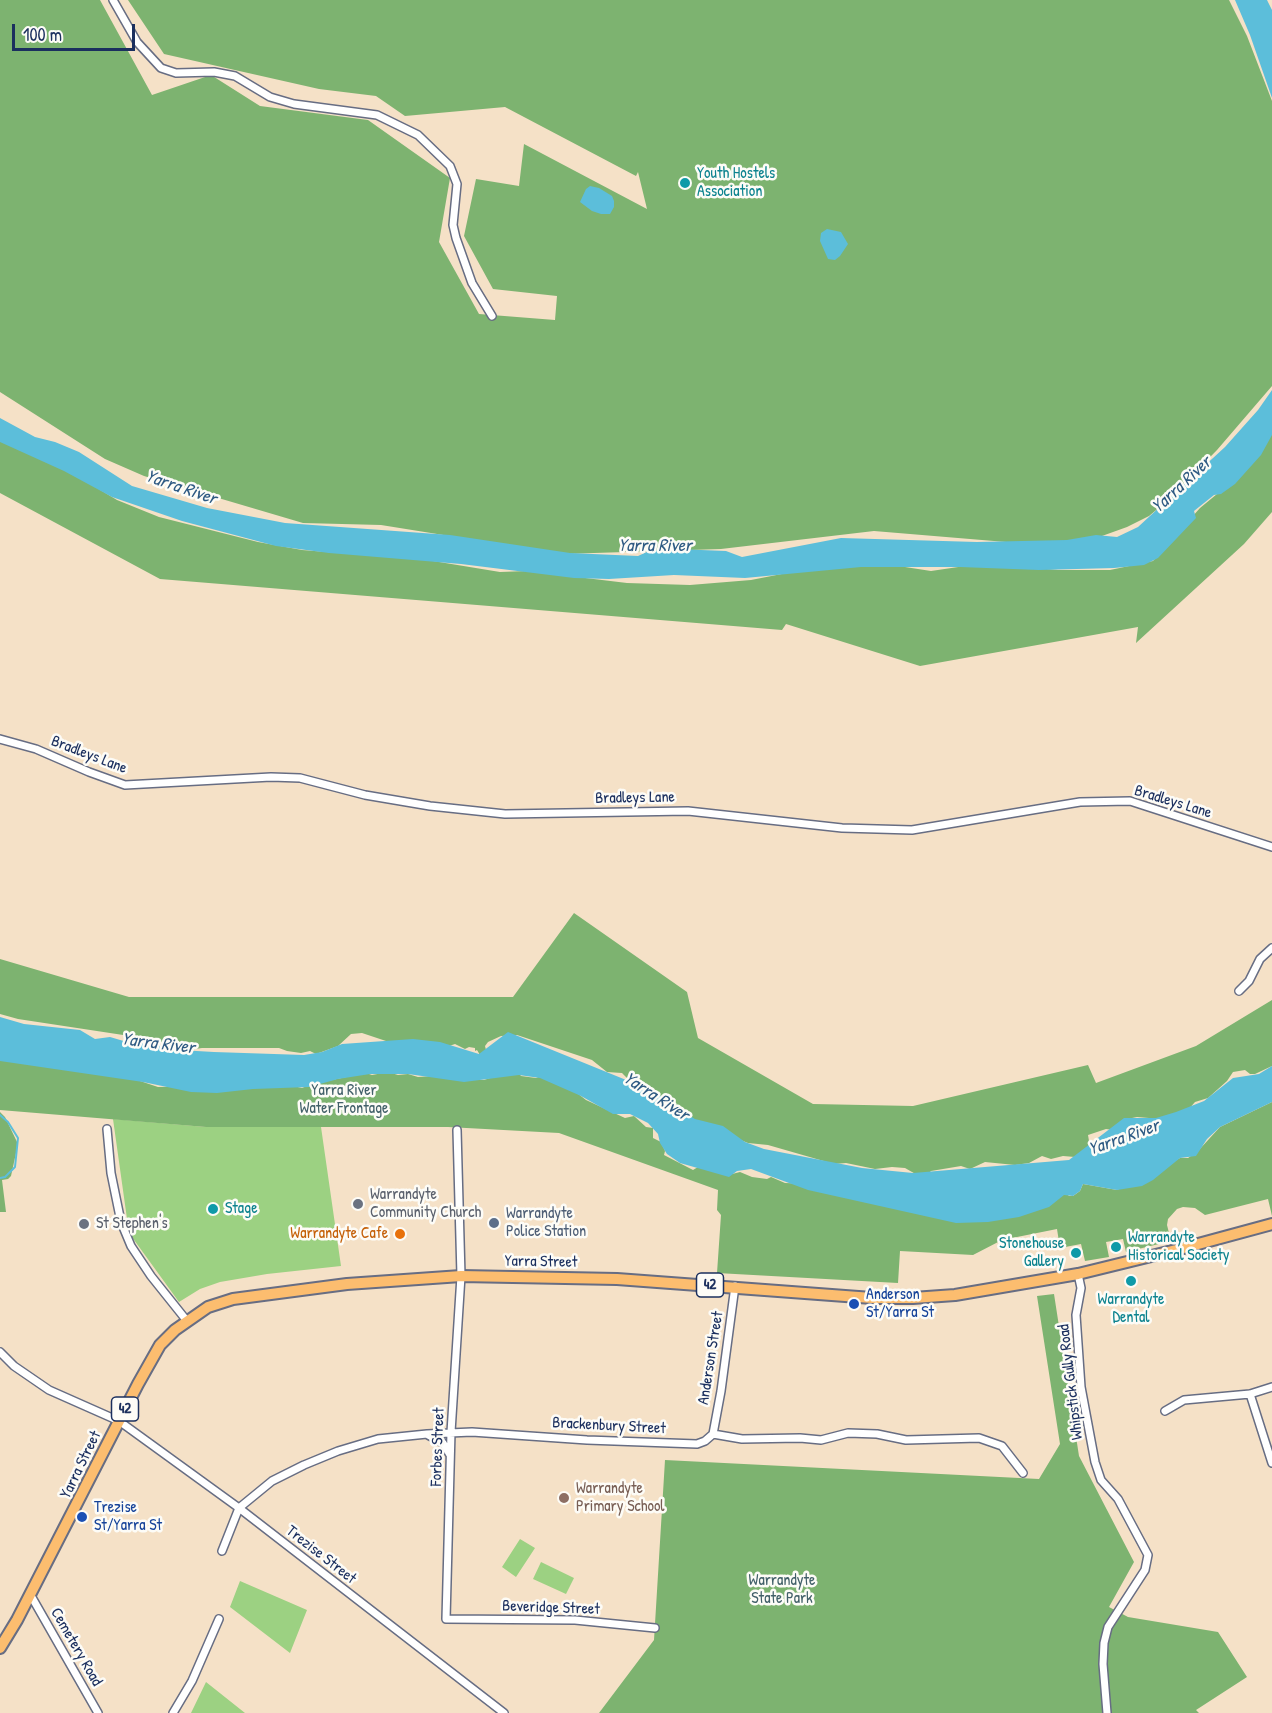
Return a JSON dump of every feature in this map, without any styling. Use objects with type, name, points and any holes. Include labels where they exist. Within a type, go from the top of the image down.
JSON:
[{"type":"main road","name":"Yarra Street","points":[[0,1648],[160,1345],[186,1322],[208,1307],[256,1294],[347,1284],[461,1276],[616,1279],[735,1286],[872,1298],[913,1298],[955,1294],[1078,1274],[1272,1224]]},
{"type":"street","points":[[113,0],[138,42],[160,68],[176,73],[214,72],[235,76],[270,97],[294,104],[377,115],[418,135],[450,166],[457,184],[453,225],[456,238],[472,284],[492,316]]},
{"type":"street","name":"Bradleys Lane","points":[[0,739],[36,749],[125,785],[300,778],[365,795],[430,806],[505,814],[688,811],[842,828],[912,830],[1080,802],[1130,801],[1272,847]]},
{"type":"street","points":[[1239,991],[1249,981],[1260,959],[1272,948]]},
{"type":"street","points":[[107,1129],[111,1173],[121,1222],[131,1246],[186,1322]]},
{"type":"street","name":"Forbes Street","points":[[446,1619],[452,1432],[461,1276],[458,1130]]},
{"type":"street","name":"Whipstick Gully Road","points":[[1078,1274],[1081,1288],[1076,1315],[1081,1387],[1095,1462],[1101,1480],[1118,1499],[1148,1555],[1145,1570],[1108,1627],[1103,1664],[1107,1713]]},
{"type":"street","name":"Anderson Street","points":[[713,1434],[728,1348],[735,1286]]},
{"type":"street","name":"Trezise Street","points":[[2,1356],[49,1390],[119,1421],[239,1508],[504,1713]]},
{"type":"street","points":[[1165,1411],[1184,1400],[1250,1394],[1272,1387]]},
{"type":"street","points":[[1250,1394],[1272,1463]]},
{"type":"street","name":"Brackenbury Street","points":[[222,1551],[239,1508],[272,1481],[304,1464],[338,1451],[378,1439],[427,1434],[452,1432],[697,1444],[713,1434],[742,1439],[821,1440],[849,1433],[877,1434],[906,1440],[979,1438],[1002,1446],[1023,1473]]},
{"type":"street","points":[[427,1434],[443,1443],[451,1457]]},
{"type":"street","name":"Cemetery Road","points":[[30,1594],[98,1713]]},
{"type":"street","points":[[173,1713],[192,1681],[219,1619]]},
{"type":"street","name":"Beveridge Street","points":[[446,1619],[575,1620],[655,1628]]},
{"type":"green space","points":[[0,0],[100,0],[152,95],[211,75],[260,106],[368,120],[450,178],[439,242],[479,314],[555,320],[557,296],[493,289],[464,236],[476,179],[519,186],[524,144],[647,209],[638,172],[636,176],[505,107],[405,116],[376,96],[319,89],[164,54],[128,0],[1229,0],[1247,36],[1272,101],[1272,386],[1217,450],[1167,501],[1149,516],[1127,527],[1088,541],[1030,544],[874,531],[721,549],[562,554],[381,525],[303,523],[144,476],[105,459],[0,392]]},
{"type":"green space","points":[[1272,430],[1272,512],[1244,544],[1136,643],[1138,627],[920,666],[786,624],[782,630],[160,579],[0,493],[0,439],[44,456],[117,500],[159,517],[258,542],[302,550],[427,560],[500,572],[527,571],[627,583],[690,585],[751,580],[846,565],[905,567],[931,571],[965,566],[1110,570],[1153,561],[1200,508],[1217,494]]},
{"type":"green space","points":[[574,913],[687,992],[698,1038],[813,1104],[913,1106],[1088,1065],[1096,1083],[1196,1046],[1272,1000],[1272,1066],[1255,1074],[1250,1074],[1245,1070],[1233,1072],[1227,1081],[1208,1098],[1195,1102],[1173,1120],[1137,1117],[1127,1119],[1113,1130],[1106,1129],[1088,1135],[1090,1147],[1075,1157],[1063,1156],[1051,1159],[1042,1156],[1029,1163],[1015,1165],[985,1162],[970,1169],[961,1166],[931,1171],[926,1176],[919,1176],[905,1168],[875,1169],[846,1163],[834,1164],[768,1145],[748,1143],[685,1118],[654,1091],[631,1082],[622,1073],[607,1072],[592,1060],[517,1035],[501,1036],[488,1042],[485,1046],[486,1050],[480,1055],[475,1048],[465,1049],[455,1044],[440,1049],[395,1044],[362,1033],[351,1034],[338,1046],[316,1054],[310,1051],[301,1053],[279,1048],[202,1048],[181,1051],[179,1048],[156,1040],[18,1019],[0,1014],[0,959],[129,997],[513,997]]},
{"type":"green space","name":"Yarra River Water Frontage","points":[[0,1057],[131,1078],[158,1087],[289,1085],[302,1088],[366,1073],[372,1075],[388,1072],[418,1077],[484,1080],[518,1072],[521,1076],[536,1078],[550,1072],[586,1100],[625,1118],[634,1116],[646,1127],[653,1128],[653,1138],[661,1142],[665,1151],[664,1155],[693,1170],[698,1167],[732,1174],[740,1172],[752,1177],[767,1179],[771,1177],[785,1183],[1067,1194],[1069,1196],[1080,1191],[1083,1184],[1117,1190],[1180,1158],[1188,1158],[1198,1151],[1220,1127],[1272,1102],[1272,1216],[1268,1199],[1205,1215],[1195,1208],[1183,1207],[1177,1209],[1168,1219],[1167,1225],[1171,1241],[1126,1252],[1123,1239],[1106,1242],[1109,1257],[1085,1261],[1081,1244],[1060,1248],[1057,1229],[1002,1240],[973,1255],[900,1251],[898,1283],[717,1273],[721,1215],[717,1210],[718,1190],[559,1133],[448,1127],[206,1127],[0,1110]]},
{"type":"green space","points":[[0,1112],[5,1117],[18,1144],[11,1176],[2,1180],[6,1212],[0,1212]]},
{"type":"green space","points":[[113,1119],[206,1127],[321,1127],[341,1266],[220,1282],[200,1289],[179,1302],[129,1233]]},
{"type":"green space","name":"Warrandyte State Park","points":[[1054,1294],[1079,1456],[1134,1562],[1109,1607],[1128,1617],[1218,1632],[1247,1677],[1196,1710],[1199,1713],[599,1713],[654,1640],[665,1460],[1039,1479],[1060,1444],[1037,1296]]},
{"type":"green space","points":[[520,1539],[535,1548],[516,1577],[502,1567]]},
{"type":"green space","points":[[541,1562],[574,1578],[566,1594],[533,1579]]},
{"type":"green space","points":[[240,1581],[307,1610],[290,1653],[230,1607]]},
{"type":"green space","points":[[206,1682],[245,1713],[191,1713]]},
{"type":"water","points":[[1235,0],[1267,0],[1272,10],[1272,98],[1250,35]]},
{"type":"water","points":[[590,186],[599,188],[612,196],[614,207],[610,214],[592,211],[580,202],[586,189]]},
{"type":"water","points":[[827,229],[841,232],[848,244],[835,260],[828,259],[820,241],[821,233]]},
{"type":"water","points":[[1272,390],[1272,435],[1261,455],[1235,484],[1221,494],[1214,495],[1194,511],[1196,518],[1158,558],[1144,565],[1114,568],[1039,570],[861,567],[745,578],[674,575],[609,579],[574,578],[461,564],[329,553],[276,546],[182,521],[112,497],[64,471],[0,442],[0,418],[35,437],[79,452],[132,486],[207,508],[285,523],[450,535],[570,553],[638,556],[649,551],[676,549],[726,551],[742,557],[841,538],[977,542],[1067,540],[1096,535],[1117,537],[1138,527],[1225,447],[1258,410]]},
{"type":"water","name":"Yarra River","points":[[0,1017],[24,1024],[80,1030],[95,1039],[110,1037],[179,1050],[304,1055],[322,1052],[342,1044],[413,1039],[440,1042],[479,1054],[508,1032],[636,1084],[667,1099],[695,1119],[723,1126],[745,1142],[764,1149],[862,1168],[913,1173],[1069,1160],[1124,1118],[1156,1118],[1176,1112],[1204,1101],[1233,1078],[1259,1074],[1272,1066],[1272,1102],[1220,1127],[1207,1139],[1196,1156],[1180,1158],[1142,1186],[1117,1190],[1083,1184],[1080,1191],[1073,1196],[1064,1195],[1049,1207],[1019,1217],[988,1222],[956,1223],[808,1190],[751,1169],[737,1171],[729,1177],[680,1163],[667,1154],[660,1143],[658,1134],[648,1123],[630,1114],[613,1114],[581,1096],[540,1078],[519,1075],[464,1082],[408,1074],[370,1074],[309,1087],[217,1093],[191,1092],[143,1082],[0,1061]]},
{"type":"waterway","points":[[0,1115],[8,1122],[18,1138],[15,1167],[5,1177],[0,1178]]},
{"type":"place","name":"Youth Hostels Association","points":[[685,183]]},
{"type":"place","name":"Warrandyte Community Church","points":[[358,1204]]},
{"type":"place","name":"Stage","points":[[213,1209]]},
{"type":"place","name":"Warrandyte Police Station","points":[[494,1223]]},
{"type":"place","name":"St Stephen's","points":[[84,1224]]},
{"type":"place","name":"Warrandyte Cafe","points":[[400,1234]]},
{"type":"place","name":"Warrandyte Historical Society","points":[[1116,1247]]},
{"type":"place","name":"Stonehouse Gallery","points":[[1076,1253]]},
{"type":"place","name":"Warrandyte Dental","points":[[1131,1281]]},
{"type":"place","name":"Anderson St/Yarra St","points":[[854,1304]]},
{"type":"place","name":"Warrandyte Primary School","points":[[564,1498]]},
{"type":"place","name":"Trezise St/Yarra St","points":[[82,1517]]}]
